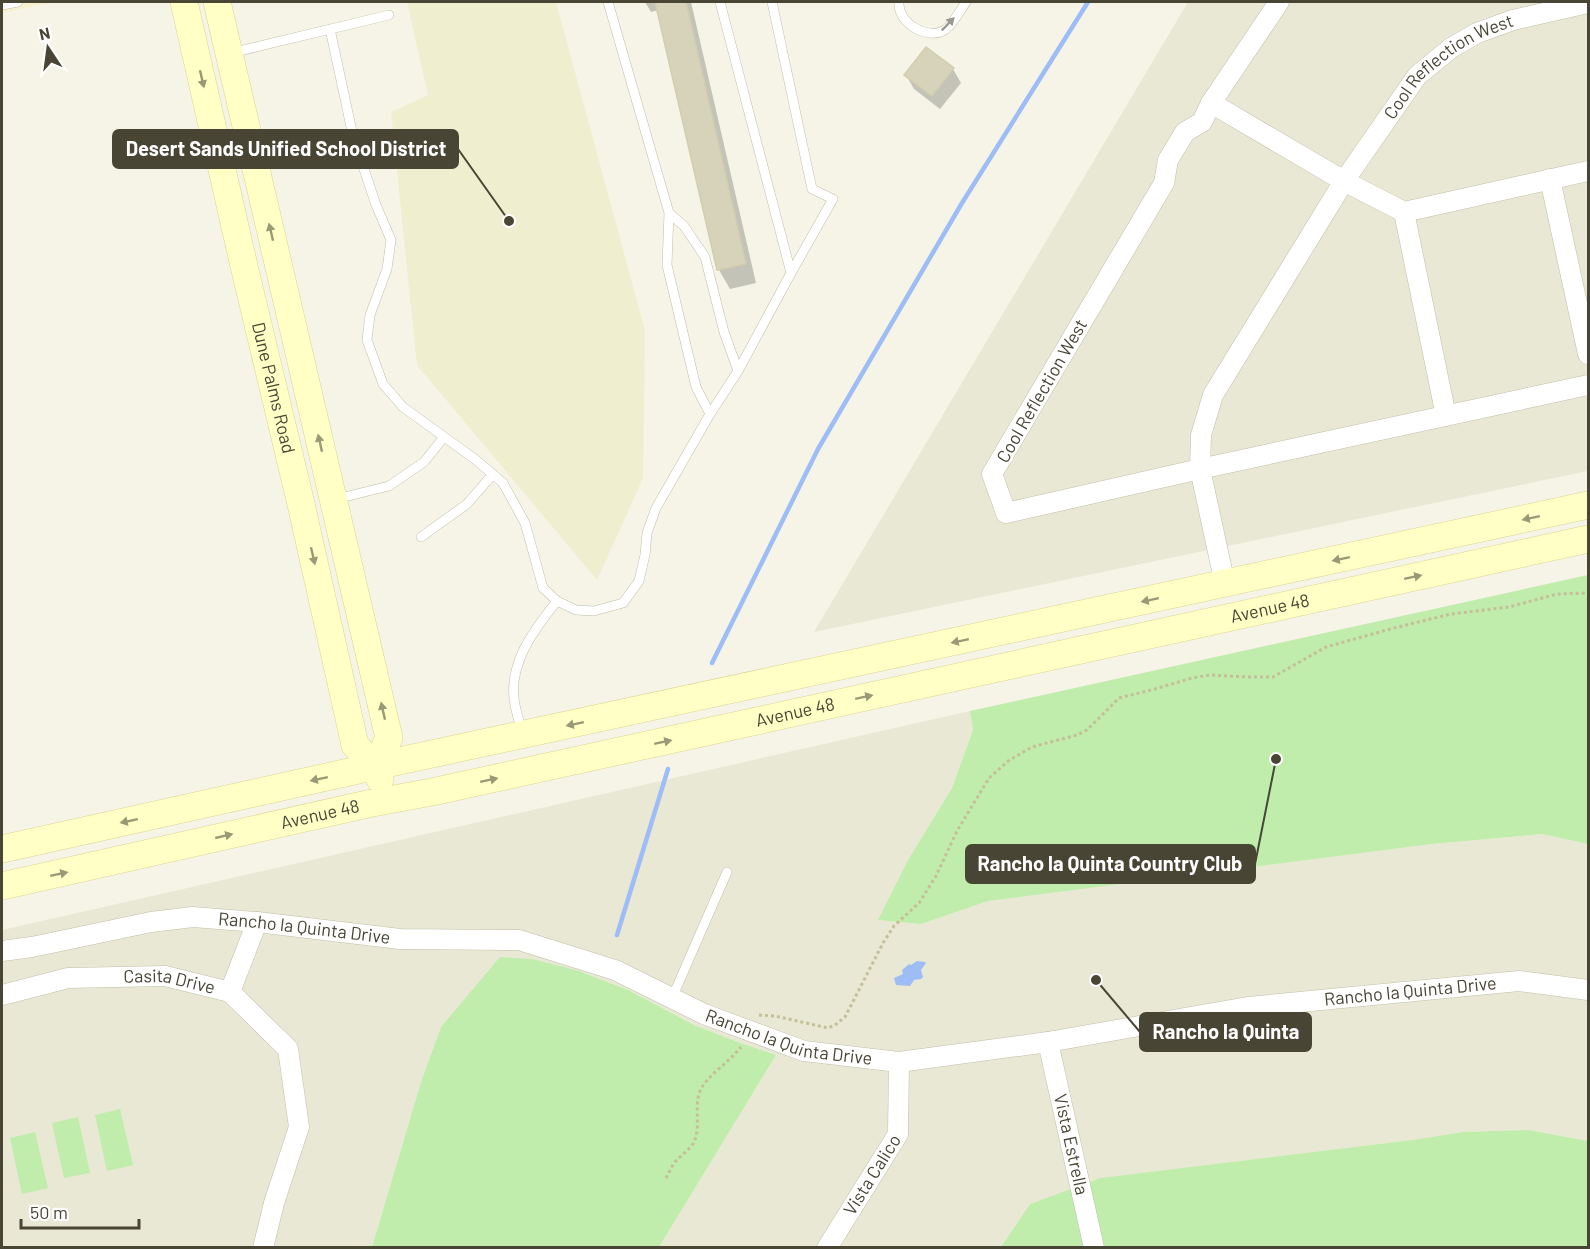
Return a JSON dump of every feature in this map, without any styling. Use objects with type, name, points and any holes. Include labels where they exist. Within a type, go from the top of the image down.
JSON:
[{"type":"main road","name":"Dune Palms Road","points":[[184,2],[355,746],[376,766],[389,738],[217,2]]},
{"type":"main road","points":[[188,2],[211,48],[218,53],[229,53]]},
{"type":"main road","points":[[244,266],[257,267],[264,273],[297,344]]},
{"type":"main road","points":[[280,416],[314,491],[325,500],[333,500]]},
{"type":"main road","name":"Avenue 48","points":[[2,849],[376,766],[1588,505]]},
{"type":"main road","points":[[1441,571],[1488,546],[1588,524]]},
{"type":"main road","name":"Avenue 48","points":[[2,886],[385,800],[432,792],[1588,539]]},
{"type":"main road","points":[[1224,584],[1232,617]]},
{"type":"main road","points":[[376,766],[385,800]]},
{"type":"street","name":"Cool Reflection West","points":[[1279,2],[1211,103],[1202,122],[1185,132],[1168,160],[1164,183],[993,474],[1006,513],[1588,385]]},
{"type":"street","name":"Cool Reflection West","points":[[1224,584],[1200,469],[1202,435],[1213,395],[1344,181],[1417,76],[1451,48],[1477,33],[1513,20],[1588,3]]},
{"type":"street","points":[[1211,103],[1344,181],[1404,212],[1588,171]]},
{"type":"street","points":[[1550,179],[1588,354]]},
{"type":"street","points":[[1404,212],[1446,416]]},
{"type":"street","name":"Rancho la Quinta Drive","points":[[2,951],[32,947],[151,922],[193,918],[257,922],[400,939],[519,940],[615,970],[704,1014],[804,1051],[899,1062],[1048,1042],[1259,1006],[1520,981],[1588,990]]},
{"type":"street","points":[[230,992],[257,922]]},
{"type":"street","name":"Casita Drive","points":[[2,995],[68,978],[165,976],[230,992],[288,1050],[299,1127],[274,1203],[263,1248]]},
{"type":"street","name":"Vista Estrella","points":[[1048,1042],[1094,1248]]},
{"type":"street","name":"Vista Calico","points":[[827,1248],[898,1134],[899,1062]]},
{"type":"lane","points":[[2,5],[18,2]]},
{"type":"lane","points":[[608,2],[669,213],[667,265],[696,387],[710,414]]},
{"type":"lane","points":[[720,2],[791,273]]},
{"type":"lane","points":[[330,29],[353,136],[376,205],[391,240],[387,269],[370,315],[368,340],[383,384],[403,407],[476,459],[503,483],[525,523],[543,588],[557,601],[576,610],[594,611],[623,603],[639,581],[647,533],[656,508],[710,414],[738,371],[833,199],[812,189],[772,2]]},
{"type":"lane","points":[[899,2],[898,9],[906,21],[924,32],[935,34],[947,28],[966,2]]},
{"type":"lane","points":[[229,53],[389,15]]},
{"type":"lane","points":[[669,213],[684,226],[705,257],[724,333],[738,371]]},
{"type":"lane","points":[[333,500],[389,486],[424,462],[444,437]]},
{"type":"lane","points":[[421,537],[467,504],[493,474]]},
{"type":"lane","points":[[523,735],[514,704],[514,672],[519,658],[542,620],[557,601]]},
{"type":"lane","points":[[672,998],[728,872]]},
{"type":"path","points":[[755,1016],[775,1016],[828,1028],[845,1017],[883,943],[894,926],[920,903],[936,876],[957,831],[989,778],[1008,761],[1032,747],[1077,735],[1087,730],[1119,698],[1210,675],[1273,677],[1326,647],[1394,628],[1451,614],[1509,607],[1557,594],[1588,593]]},
{"type":"path","points":[[666,1178],[675,1163],[694,1142],[698,1100],[703,1086],[741,1047]]},
{"type":"shaded area","points":[[2,2],[53,2],[2,13]]},
{"type":"shaded area","points":[[407,2],[556,2],[645,331],[643,478],[597,580],[417,365],[391,112],[428,95]]},
{"type":"shaded area","points":[[1188,2],[1588,2],[1588,471],[814,632]]},
{"type":"shaded area","points":[[970,711],[973,730],[952,788],[908,860],[879,920],[921,924],[988,901],[1432,844],[1542,834],[1588,844],[1588,1141],[1529,1130],[1463,1132],[1100,1178],[1030,1204],[1000,1247],[659,1247],[776,1055],[694,1025],[628,990],[579,971],[441,1027],[421,1082],[372,1247],[2,1247],[2,930]]},
{"type":"green space","points":[[1588,575],[1588,844],[1542,834],[1432,844],[988,901],[921,924],[878,920],[908,860],[952,788],[973,730],[970,711]]},
{"type":"green space","points":[[500,957],[532,959],[579,971],[628,990],[694,1025],[776,1055],[659,1247],[372,1247],[421,1082],[441,1027]]},
{"type":"green space","points":[[120,1109],[133,1165],[107,1171],[95,1115]]},
{"type":"green space","points":[[78,1117],[90,1173],[64,1178],[52,1123]]},
{"type":"green space","points":[[1529,1130],[1588,1141],[1588,1247],[1000,1248],[1030,1204],[1100,1178],[1463,1132]]},
{"type":"green space","points":[[35,1132],[48,1188],[22,1194],[10,1138]]},
{"type":"water","points":[[917,961],[926,963],[921,970],[923,977],[914,980],[910,986],[896,985],[894,978],[903,974],[902,970],[909,964]]},
{"type":"building","points":[[655,2],[686,2],[746,264],[717,270]]},
{"type":"building","points":[[926,47],[954,68],[932,96],[904,75]]},
{"type":"waterway","points":[[712,663],[818,449],[962,203],[1088,2]]},
{"type":"waterway","points":[[617,935],[668,769]]},
{"type":"place","name":"Desert Sands Unified School District","points":[[509,221]]},
{"type":"place","name":"Rancho la Quinta Country Club","points":[[1276,759]]},
{"type":"place","name":"Rancho la Quinta","points":[[1096,980]]}]
